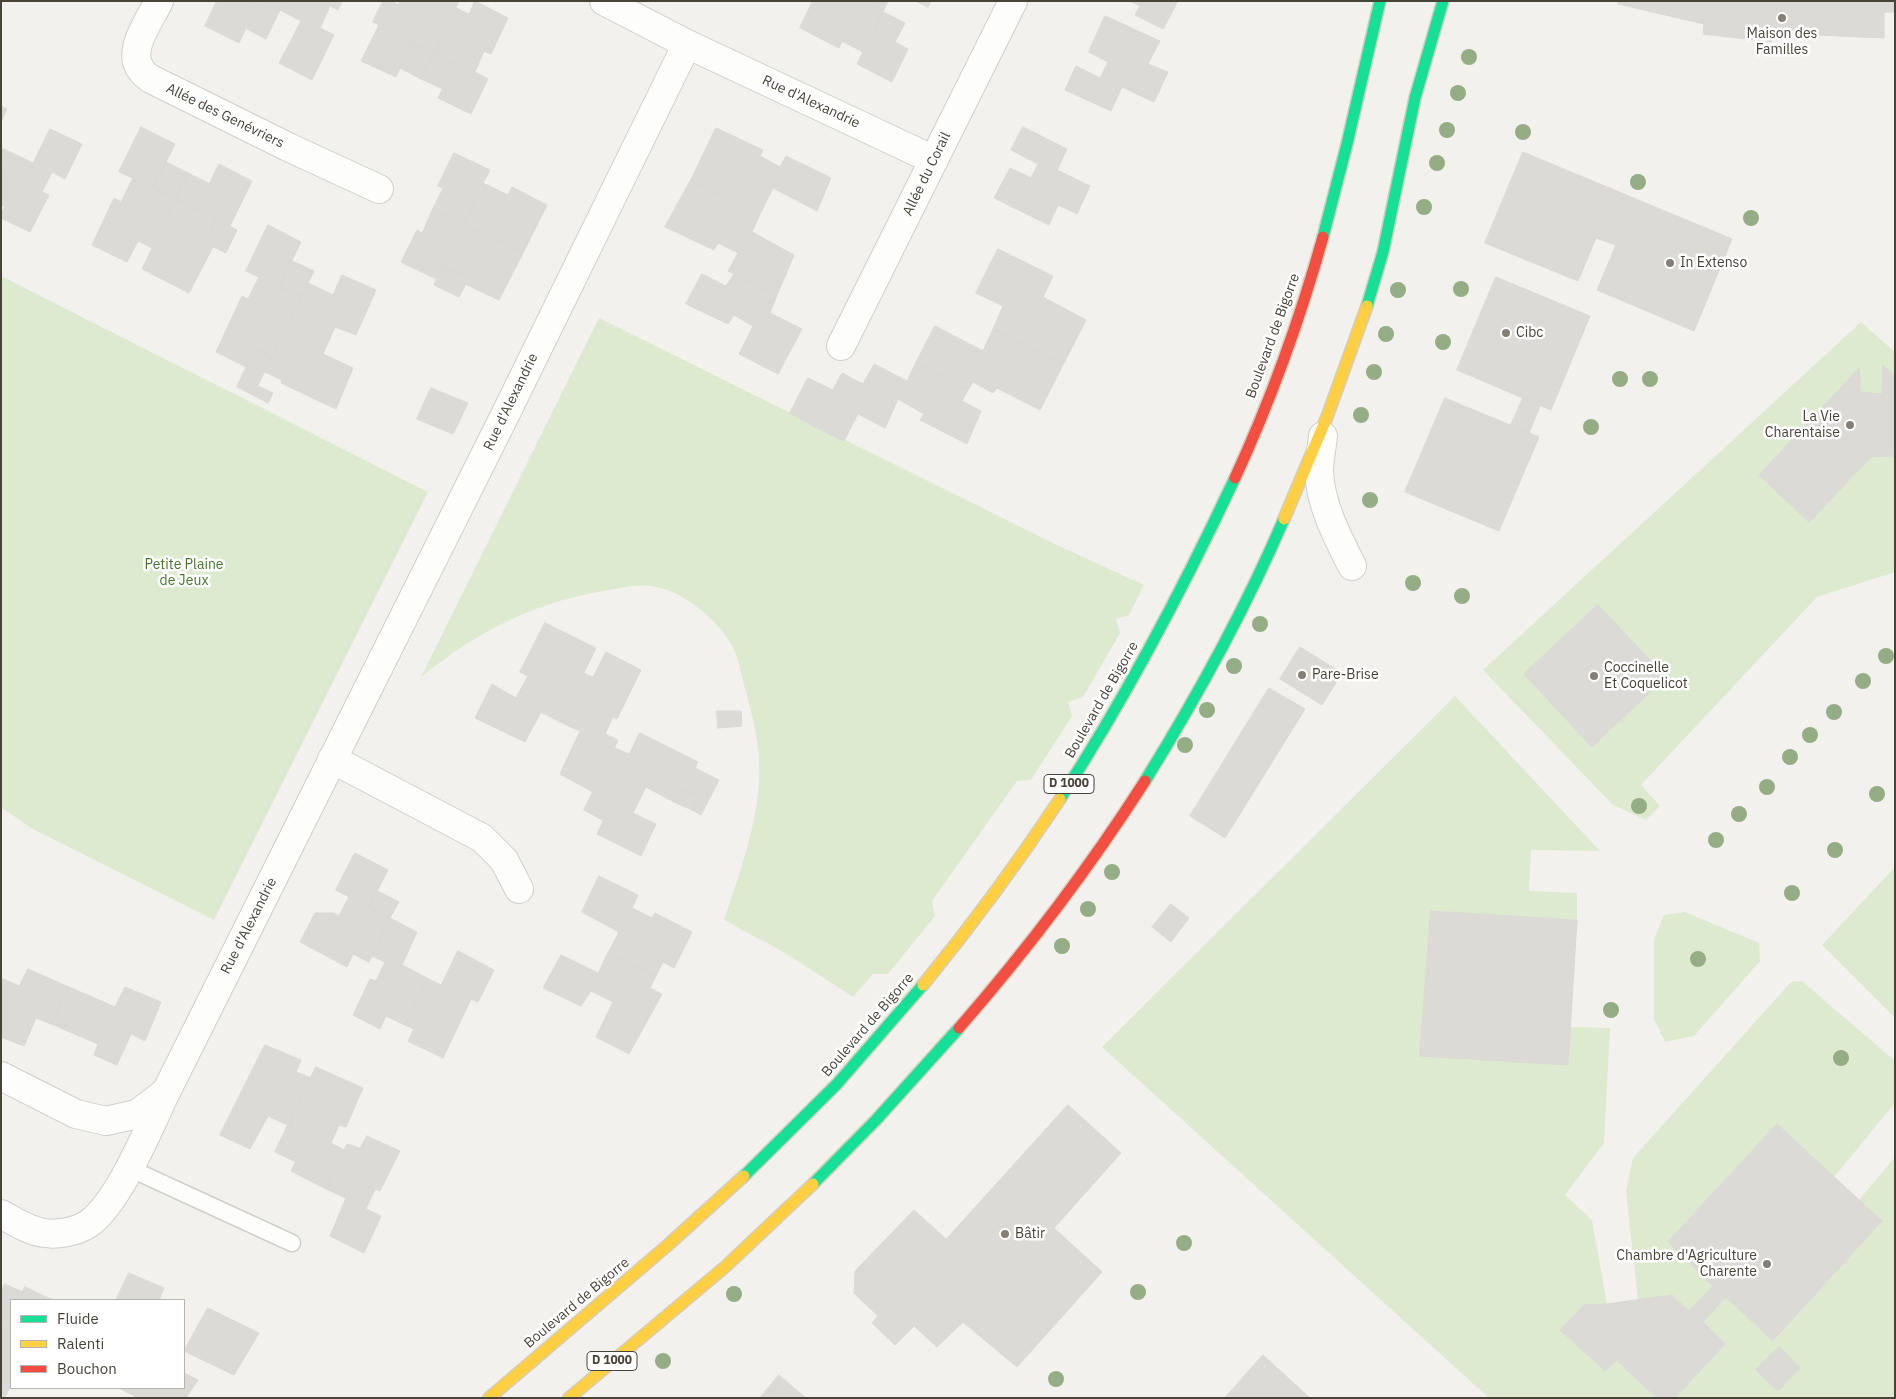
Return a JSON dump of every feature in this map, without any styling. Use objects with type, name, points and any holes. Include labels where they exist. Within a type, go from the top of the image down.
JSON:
[{"type":"main road","name":"Boulevard de Bigorre","points":[[489,1398],[694,1224],[758,1164],[839,1083],[912,999],[974,922],[1033,840],[1090,752],[1140,667],[1186,581],[1226,496],[1276,380],[1306,294],[1329,216],[1349,142],[1380,1]]},
{"type":"main road","name":"D 1000","points":[[569,1398],[701,1287],[771,1225],[896,1100],[1022,954],[1066,895],[1142,785],[1232,630],[1290,505],[1349,360],[1379,269],[1410,121],[1428,48],[1443,1]]},
{"type":"main road","points":[[577,1398],[654,1325]]},
{"type":"street","name":"Allée des Genévriers","points":[[159,1],[138,44],[136,58],[141,71],[160,83],[279,143],[379,189]]},
{"type":"street","name":"Rue d'Alexandrie","points":[[604,1],[687,44],[934,160]]},
{"type":"street","name":"Allée du Corail","points":[[841,346],[1013,1]]},
{"type":"street","name":"Rue d'Alexandrie","points":[[1,1214],[23,1226],[43,1233],[64,1233],[88,1225],[105,1207],[120,1186],[507,411],[687,44]]},
{"type":"street","points":[[1325,420],[1319,471],[1324,504],[1335,533],[1352,566]]},
{"type":"street","points":[[332,759],[482,838],[504,860],[519,889]]},
{"type":"street","points":[[1,1076],[76,1114],[106,1121],[137,1114],[166,1092]]},
{"type":"lane","points":[[129,1168],[292,1244]]},
{"type":"green space","name":"Petite Plaine de Jeux","points":[[1,276],[428,492],[214,920],[31,828],[1,807]]},
{"type":"green space","points":[[599,318],[1057,545],[1144,585],[1129,615],[1116,619],[1120,633],[1083,697],[1068,702],[1072,716],[1031,780],[1017,781],[932,901],[935,916],[888,974],[873,974],[853,997],[787,954],[724,920],[751,834],[759,781],[758,744],[735,652],[723,632],[696,606],[675,593],[652,586],[603,591],[552,603],[485,633],[421,677]]},
{"type":"green space","points":[[1861,322],[1895,352],[1895,572],[1817,597],[1641,785],[1660,806],[1646,820],[1613,805],[1483,670]]},
{"type":"green space","points":[[1455,696],[1600,851],[1531,850],[1529,891],[1577,893],[1577,920],[1431,911],[1570,1027],[1610,1028],[1604,1143],[1565,1195],[1592,1220],[1607,1304],[1584,1305],[1561,1330],[1605,1371],[1616,1360],[1657,1398],[1489,1398],[1102,1047]]},
{"type":"green space","points":[[1895,867],[1895,1018],[1822,945]]},
{"type":"green space","points":[[1685,912],[1759,943],[1760,961],[1694,1036],[1665,1042],[1654,1019],[1654,939],[1664,915]]},
{"type":"green space","points":[[1802,981],[1895,1061],[1895,1103],[1834,1177],[1777,1124],[1668,1242],[1713,1286],[1689,1311],[1672,1295],[1638,1300],[1626,1191],[1633,1158],[1791,982]]},
{"type":"green space","points":[[1895,1157],[1895,1398],[1675,1398],[1725,1344],[1703,1322],[1726,1297],[1774,1341],[1882,1221],[1859,1200]]},
{"type":"building","points":[[217,1],[259,1],[239,43],[205,26]]},
{"type":"building","points":[[259,1],[280,10],[266,39],[245,28]]},
{"type":"building","points":[[261,1],[284,1],[280,10]]},
{"type":"building","points":[[284,1],[342,1],[338,10],[330,6],[320,28],[334,35],[312,80],[279,63],[301,21],[280,10]]},
{"type":"building","points":[[383,1],[390,1],[399,5],[400,1],[459,1],[434,53],[412,43],[396,77],[361,61],[379,25],[373,22]]},
{"type":"building","points":[[475,1],[508,18],[491,54],[484,51],[475,72],[488,79],[471,114],[438,98],[455,64],[434,53],[456,8],[469,14]]},
{"type":"building","points":[[813,1],[863,1],[883,12],[874,31],[908,49],[892,82],[857,64],[863,52],[842,41],[839,48],[800,28]]},
{"type":"building","points":[[863,1],[888,1],[883,12]]},
{"type":"building","points":[[916,1],[931,1],[928,7]]},
{"type":"building","points":[[1130,1],[1178,1],[1163,29],[1135,15],[1140,6]]},
{"type":"building","name":"Maison des Familles","points":[[1619,1],[1895,1],[1895,12],[1884,12],[1884,38],[1772,33],[1772,42],[1703,34],[1704,24],[1618,4]]},
{"type":"building","points":[[883,12],[905,23],[895,42],[874,31]]},
{"type":"building","points":[[1105,16],[1160,41],[1148,64],[1168,72],[1154,102],[1122,87],[1111,111],[1065,90],[1076,66],[1100,78],[1108,62],[1089,52]]},
{"type":"building","points":[[412,43],[434,53],[421,79],[400,68]]},
{"type":"building","points":[[434,53],[455,64],[443,89],[421,79]]},
{"type":"building","points":[[1,106],[7,109],[1,122]]},
{"type":"building","points":[[141,127],[175,144],[153,188],[176,199],[152,248],[138,241],[127,262],[92,245],[114,198],[121,202],[133,178],[119,172]]},
{"type":"building","points":[[1023,127],[1067,149],[1057,170],[1090,186],[1077,214],[1058,205],[1049,225],[994,198],[1010,168],[1031,178],[1038,164],[1011,150]]},
{"type":"building","points":[[716,128],[763,150],[760,156],[780,167],[786,156],[831,178],[817,211],[773,188],[760,214],[691,180]]},
{"type":"building","points":[[50,129],[82,144],[65,179],[52,172],[42,192],[49,195],[30,232],[1,218],[1,213],[5,206],[1,205],[1,175],[12,153],[33,163]]},
{"type":"building","points":[[1,148],[12,153],[1,175]]},
{"type":"building","points":[[1523,152],[1732,239],[1694,331],[1597,290],[1616,245],[1596,238],[1578,281],[1485,243]]},
{"type":"building","points":[[454,153],[490,170],[483,183],[508,195],[512,187],[547,205],[523,253],[464,224],[474,204],[438,186]]},
{"type":"building","points":[[166,162],[188,173],[176,199],[153,188]]},
{"type":"building","points":[[219,164],[252,181],[230,226],[216,219],[205,243],[213,247],[189,293],[142,269],[176,199],[197,210]]},
{"type":"building","points":[[188,173],[210,184],[197,210],[176,199]]},
{"type":"building","points":[[691,180],[760,214],[752,232],[794,255],[777,295],[728,271],[738,253],[718,243],[714,250],[665,227]]},
{"type":"building","points":[[443,189],[474,204],[464,224],[433,209]]},
{"type":"building","points":[[433,209],[523,253],[499,300],[465,284],[469,278],[443,266],[436,279],[401,262],[417,230],[422,233]]},
{"type":"building","points":[[216,219],[237,230],[226,253],[205,243]]},
{"type":"building","points":[[268,225],[301,242],[279,287],[301,297],[272,357],[255,349],[246,367],[216,352],[242,296],[248,299],[259,277],[246,271]]},
{"type":"building","points":[[998,249],[1053,276],[1043,297],[1086,320],[1063,365],[993,329],[1003,306],[976,293]]},
{"type":"building","points":[[292,261],[314,271],[301,297],[279,287]]},
{"type":"building","points":[[443,266],[469,278],[459,297],[434,285]]},
{"type":"building","points":[[702,274],[726,286],[734,274],[777,295],[770,313],[802,329],[778,374],[739,354],[753,326],[734,315],[728,324],[686,304]]},
{"type":"building","points":[[342,275],[376,290],[356,335],[335,327],[323,354],[353,368],[336,409],[281,383],[282,380],[265,372],[308,283],[333,295]]},
{"type":"building","points":[[1496,277],[1590,316],[1551,410],[1457,370]]},
{"type":"building","points":[[935,326],[983,351],[993,329],[1063,365],[1040,410],[997,388],[993,393],[973,382],[968,390],[916,363]]},
{"type":"building","points":[[255,349],[272,357],[253,395],[237,387]]},
{"type":"building","points":[[916,363],[968,390],[962,401],[981,411],[967,444],[920,420],[924,414],[898,399],[885,428],[858,414],[844,441],[813,426],[842,373],[863,384],[874,364],[907,381]]},
{"type":"building","name":"La Vie Charentaise","points":[[1883,365],[1895,377],[1895,459],[1892,456],[1871,457],[1809,522],[1759,475],[1859,368],[1860,392],[1882,394]]},
{"type":"building","points":[[808,378],[833,390],[813,426],[790,413]]},
{"type":"building","points":[[258,386],[273,393],[268,403],[253,395]]},
{"type":"building","points":[[431,388],[468,403],[453,434],[417,419]]},
{"type":"building","points":[[1445,398],[1539,437],[1499,531],[1405,492]]},
{"type":"building","points":[[1523,398],[1540,406],[1529,433],[1511,425]]},
{"type":"building","points":[[1598,605],[1666,677],[1592,747],[1524,674]]},
{"type":"building","points":[[545,623],[596,648],[560,722],[541,712],[525,742],[475,718],[492,684],[516,698],[528,676],[520,672]]},
{"type":"building","points":[[1300,647],[1342,673],[1322,705],[1280,679]]},
{"type":"building","points":[[606,652],[641,670],[617,719],[613,717],[605,734],[618,740],[593,792],[560,774],[580,731],[560,722],[583,673],[593,677]]},
{"type":"building","points":[[1269,688],[1305,709],[1225,838],[1190,816]]},
{"type":"building","points":[[717,711],[741,711],[742,726],[718,728]]},
{"type":"building","points":[[640,733],[698,762],[695,768],[719,780],[701,815],[692,810],[698,797],[681,789],[674,802],[646,787],[633,813],[656,824],[641,856],[597,834],[612,802],[593,792],[615,748],[629,754]]},
{"type":"building","points":[[681,789],[698,797],[692,810],[674,802]]},
{"type":"building","points":[[593,792],[612,802],[604,821],[584,810]]},
{"type":"building","points":[[355,853],[388,870],[369,907],[390,918],[369,962],[353,954],[347,967],[300,942],[315,913],[334,913],[339,916],[349,897],[336,890]]},
{"type":"building","points":[[599,876],[638,895],[632,908],[652,918],[655,913],[692,932],[674,968],[663,962],[656,976],[608,953],[619,932],[582,912]]},
{"type":"building","points":[[377,891],[399,902],[390,918],[369,907]]},
{"type":"building","points":[[1171,904],[1189,918],[1171,942],[1152,927]]},
{"type":"building","points":[[1431,911],[1577,920],[1568,1065],[1420,1056]]},
{"type":"building","points":[[390,918],[417,932],[402,965],[427,978],[405,1025],[386,1016],[380,1029],[353,1015],[370,979],[376,981],[385,962],[372,956]]},
{"type":"building","points":[[458,951],[494,970],[478,1002],[471,999],[443,1058],[408,1041],[414,1029],[405,1025],[427,978],[441,985]]},
{"type":"building","points":[[608,953],[656,976],[650,988],[662,994],[629,1054],[596,1037],[613,1002],[591,991],[581,1006],[543,988],[561,955],[598,973]]},
{"type":"building","points":[[28,969],[69,987],[51,1024],[36,1018],[24,1046],[1,1037],[1,978],[19,986]]},
{"type":"building","points":[[69,987],[115,1007],[125,987],[161,1002],[145,1041],[131,1034],[117,1065],[94,1055],[98,1044],[51,1024]]},
{"type":"building","points":[[265,1045],[301,1060],[296,1072],[311,1078],[288,1125],[268,1116],[250,1149],[220,1135]]},
{"type":"building","points":[[316,1067],[363,1088],[346,1127],[339,1125],[331,1143],[344,1150],[326,1189],[291,1171],[309,1135],[288,1125]]},
{"type":"building","name":"Bâtir","points":[[1068,1105],[1121,1153],[1054,1228],[1102,1272],[1017,1367],[963,1322],[937,1347],[914,1326],[895,1345],[872,1323],[878,1316],[854,1293],[855,1271],[914,1210],[946,1239]]},
{"type":"building","name":"Chambre d'Agriculture Charente","points":[[1777,1124],[1882,1221],[1773,1341],[1726,1297],[1703,1322],[1725,1344],[1675,1398],[1657,1398],[1616,1360],[1605,1371],[1560,1330],[1584,1305],[1607,1304],[1672,1295],[1689,1311],[1713,1286],[1668,1242]]},
{"type":"building","points":[[288,1125],[309,1135],[296,1162],[275,1152]]},
{"type":"building","points":[[367,1136],[400,1151],[380,1191],[375,1189],[366,1209],[381,1216],[364,1253],[330,1236],[346,1198],[326,1189],[347,1144],[360,1148]]},
{"type":"building","points":[[129,1273],[164,1288],[159,1299],[116,1299]]},
{"type":"building","points":[[5,1284],[23,1292],[20,1299],[10,1299],[10,1318],[6,1326],[1,1324],[1,1292]]},
{"type":"building","points":[[25,1287],[51,1299],[19,1299]]},
{"type":"building","points":[[208,1308],[259,1333],[234,1375],[185,1351]]},
{"type":"building","points":[[10,1318],[10,1387],[5,1397],[1,1395],[1,1324],[6,1326]]},
{"type":"building","points":[[1779,1347],[1801,1368],[1778,1391],[1756,1370]]},
{"type":"building","points":[[1263,1355],[1310,1398],[1225,1398]]},
{"type":"building","points":[[185,1374],[198,1380],[186,1398],[138,1398],[121,1389],[185,1389]]},
{"type":"building","points":[[779,1375],[806,1398],[760,1398]]},
{"type":"traffic: fast","points":[[1323,237],[1380,1]]},
{"type":"traffic: fast","points":[[1367,306],[1383,252],[1415,98],[1443,1]]},
{"type":"traffic: fast","points":[[1060,799],[1108,721],[1153,641],[1235,478]]},
{"type":"traffic: fast","points":[[1145,781],[1219,653],[1253,587],[1284,519]]},
{"type":"traffic: fast","points":[[744,1176],[837,1084],[923,985]]},
{"type":"traffic: fast","points":[[813,1184],[876,1120],[959,1028]]},
{"type":"traffic: slow","points":[[1284,519],[1327,417],[1367,306]]},
{"type":"traffic: slow","points":[[923,985],[994,894],[1060,799]]},
{"type":"traffic: slow","points":[[489,1398],[668,1245],[744,1176]]},
{"type":"traffic: slow","points":[[569,1398],[725,1267],[813,1184]]},
{"type":"traffic: jam","points":[[1235,478],[1261,419],[1284,359],[1323,237]]},
{"type":"traffic: jam","points":[[959,1028],[1057,908],[1145,781]]},
{"type":"place","name":"Maison des Familles","points":[[1782,18]]},
{"type":"place","name":"In Extenso","points":[[1670,263]]},
{"type":"place","name":"Cibc","points":[[1506,333]]},
{"type":"place","name":"La Vie Charentaise","points":[[1850,425]]},
{"type":"place","name":"Pare-Brise","points":[[1302,675]]},
{"type":"place","name":"Coccinelle Et Coquelicot","points":[[1594,676]]},
{"type":"place","name":"Bâtir","points":[[1005,1234]]},
{"type":"place","name":"Chambre d'Agriculture Charente","points":[[1767,1264]]}]
